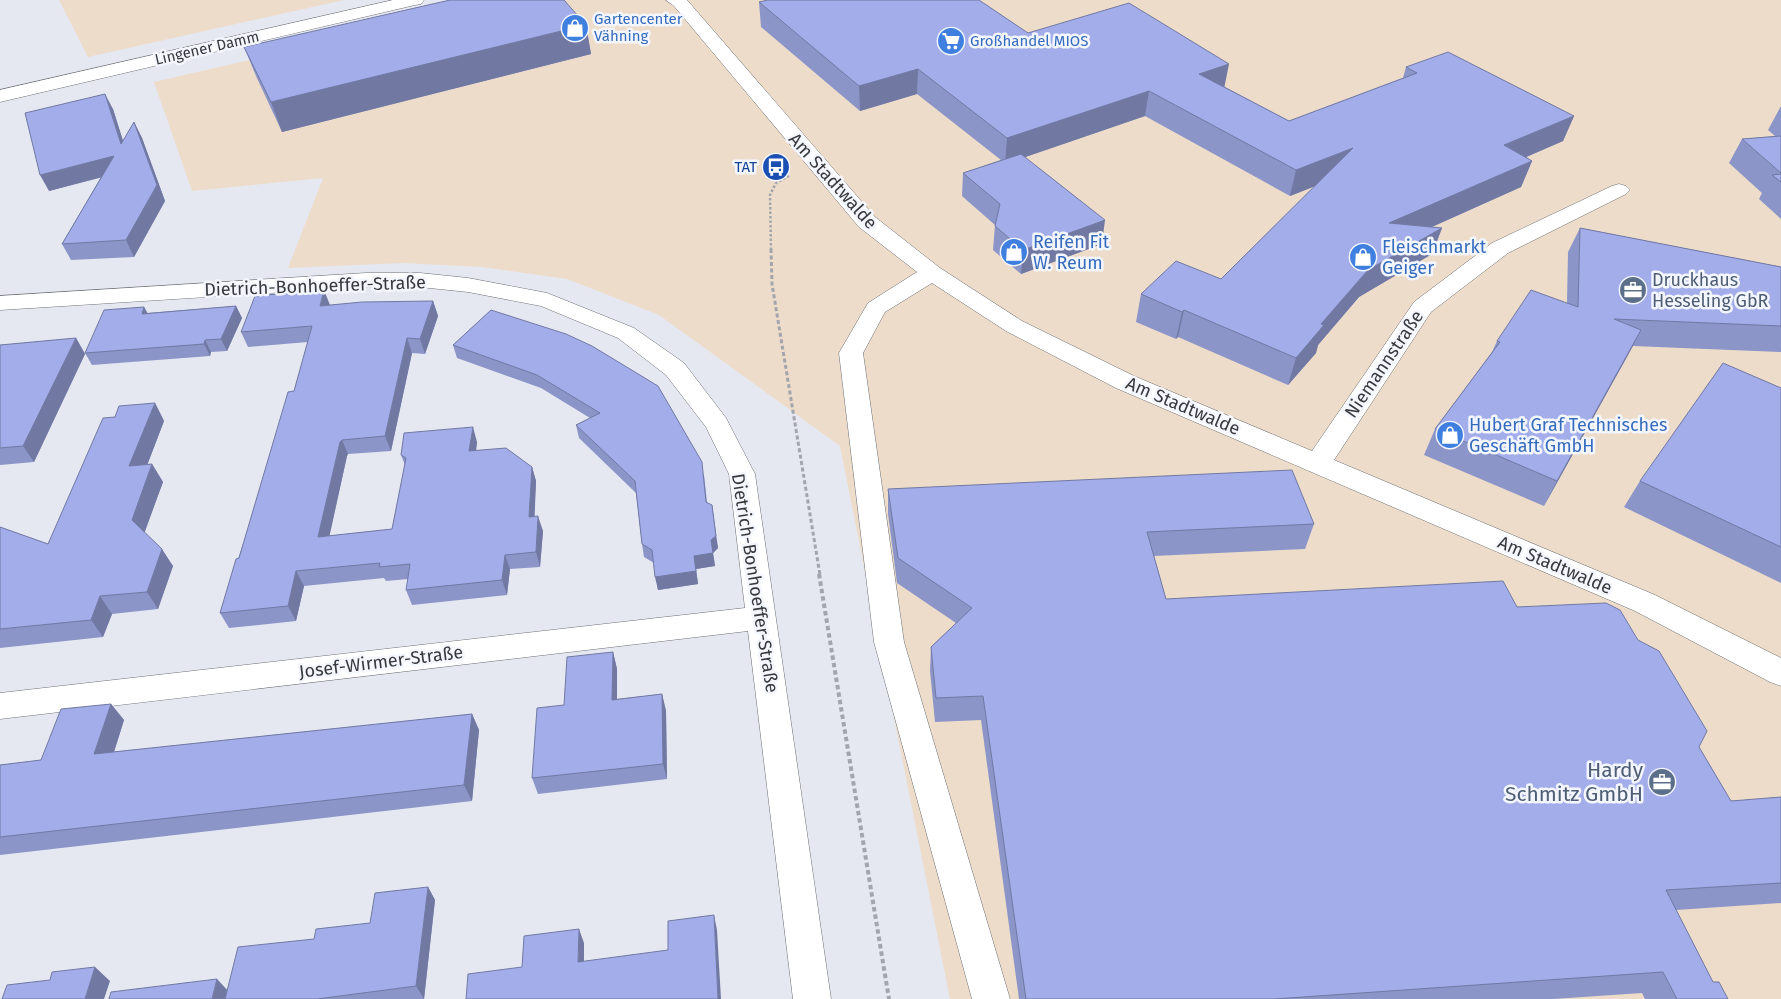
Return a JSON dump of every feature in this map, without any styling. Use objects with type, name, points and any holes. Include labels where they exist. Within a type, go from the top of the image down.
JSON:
[{"type":"street","name":"Lingener Damm","points":[[0,96],[415,0]]},
{"type":"street","name":"Am Stadtwalde","points":[[678,1],[867,222],[932,273],[1014,326],[1125,382],[1645,603],[1781,673]]},
{"type":"street","name":"Niemannstraße","points":[[1318,463],[1422,307],[1500,248],[1619,190]]},
{"type":"street","points":[[932,273],[876,308],[851,353],[889,642],[991,999]]},
{"type":"street","name":"Dietrich-Bonhoeffer-Straße","points":[[0,303],[270,285],[411,280],[468,285],[547,300],[626,333],[676,369],[717,424],[742,474],[812,999]]},
{"type":"street","name":"Josef-Wirmer-Straße","points":[[0,706],[762,618]]},
{"type":"path","points":[[819,168],[787,176],[777,182],[771,189],[772,284],[889,999]]},
{"type":"shaded area","points":[[59,0],[344,0],[88,57]]},
{"type":"shaded area","points":[[510,0],[1781,0],[1781,999],[950,999],[840,446],[659,315],[567,279],[481,267],[403,263],[288,268],[323,178],[192,191],[154,82]]},
{"type":"building","points":[[450,0],[564,0],[586,25],[271,102],[244,47]]},
{"type":"building","points":[[768,0],[979,0],[1028,33],[1129,3],[1229,64],[1199,74],[1289,121],[1417,73],[1406,67],[1448,52],[1574,116],[1504,145],[1532,161],[1389,223],[1442,228],[1368,270],[1321,324],[1324,325],[1296,358],[1184,310],[1182,312],[1141,294],[1176,261],[1221,279],[1353,148],[1296,170],[1149,91],[1007,138],[918,69],[859,86],[759,2]]},
{"type":"building","points":[[105,94],[121,144],[134,122],[157,185],[126,240],[62,244],[114,156],[40,175],[25,113]]},
{"type":"building","points":[[1781,136],[1781,173],[1742,139]]},
{"type":"building","points":[[1021,154],[1105,220],[1023,250],[995,226],[1000,204],[963,173]]},
{"type":"building","points":[[1781,174],[1781,182],[1772,175]]},
{"type":"building","points":[[1580,228],[1781,267],[1781,326],[1614,319],[1641,330],[1557,481],[1435,429],[1500,342],[1497,341],[1531,290],[1578,307]]},
{"type":"building","points":[[324,290],[320,306],[362,302],[433,301],[420,339],[407,338],[385,436],[342,440],[340,442],[318,537],[392,529],[406,458],[401,455],[404,433],[473,427],[469,451],[506,448],[532,467],[529,517],[538,516],[536,552],[505,555],[502,580],[406,590],[410,564],[379,567],[380,563],[296,571],[288,606],[220,613],[236,559],[239,558],[288,392],[294,391],[312,326],[241,332],[255,296]]},
{"type":"building","points":[[236,306],[221,339],[205,340],[204,344],[85,353],[104,310],[144,307],[142,314]]},
{"type":"building","points":[[491,310],[566,334],[592,346],[658,386],[702,462],[706,502],[712,505],[716,536],[711,540],[713,553],[694,556],[696,571],[655,577],[652,550],[642,544],[635,481],[576,425],[600,413],[537,375],[453,345]]},
{"type":"building","points":[[76,338],[23,446],[0,448],[0,345]]},
{"type":"building","points":[[1723,363],[1781,388],[1781,547],[1640,481]]},
{"type":"building","points":[[155,403],[129,466],[152,464],[132,520],[162,549],[147,592],[100,596],[91,620],[0,629],[0,527],[48,544],[103,418],[115,417],[119,406]]},
{"type":"building","points":[[1292,470],[1314,524],[1147,532],[1166,599],[1503,581],[1517,607],[1606,603],[1620,610],[1638,640],[1659,651],[1707,731],[1699,747],[1731,801],[1781,797],[1781,883],[1666,890],[1713,982],[1719,982],[1728,999],[1677,999],[1663,972],[1274,999],[1026,999],[983,696],[936,698],[931,647],[972,608],[898,558],[888,489]]},
{"type":"building","points":[[613,652],[612,700],[662,694],[663,764],[532,778],[537,708],[564,705],[567,657]]},
{"type":"building","points":[[111,704],[94,754],[472,714],[464,785],[0,837],[0,765],[41,760],[61,709]]},
{"type":"building","points":[[428,887],[416,986],[317,999],[225,999],[238,947],[314,939],[316,929],[370,923],[375,893]]},
{"type":"building","points":[[714,915],[718,999],[466,999],[468,974],[522,967],[524,936],[579,929],[578,962],[668,950],[668,921]]},
{"type":"building","points":[[95,967],[85,999],[2,999],[7,985],[50,980],[52,972]]},
{"type":"building","points":[[217,979],[212,999],[109,999],[111,992]]},
{"type":"place","name":"Gartencenter Vähning","points":[[575,28]]},
{"type":"place","name":"Großhandel MIOS","points":[[951,41]]},
{"type":"place","name":"TAT","points":[[776,167]]},
{"type":"place","name":"Reifen Fit W. Reum","points":[[1014,252]]},
{"type":"place","name":"Fleischmarkt Geiger","points":[[1363,257]]},
{"type":"place","name":"Druckhaus Hesseling GbR","points":[[1633,290]]},
{"type":"place","name":"Hubert Graf Technisches Geschäft GmbH","points":[[1450,435]]},
{"type":"place","name":"Hardy Schmitz GmbH","points":[[1662,782]]}]
